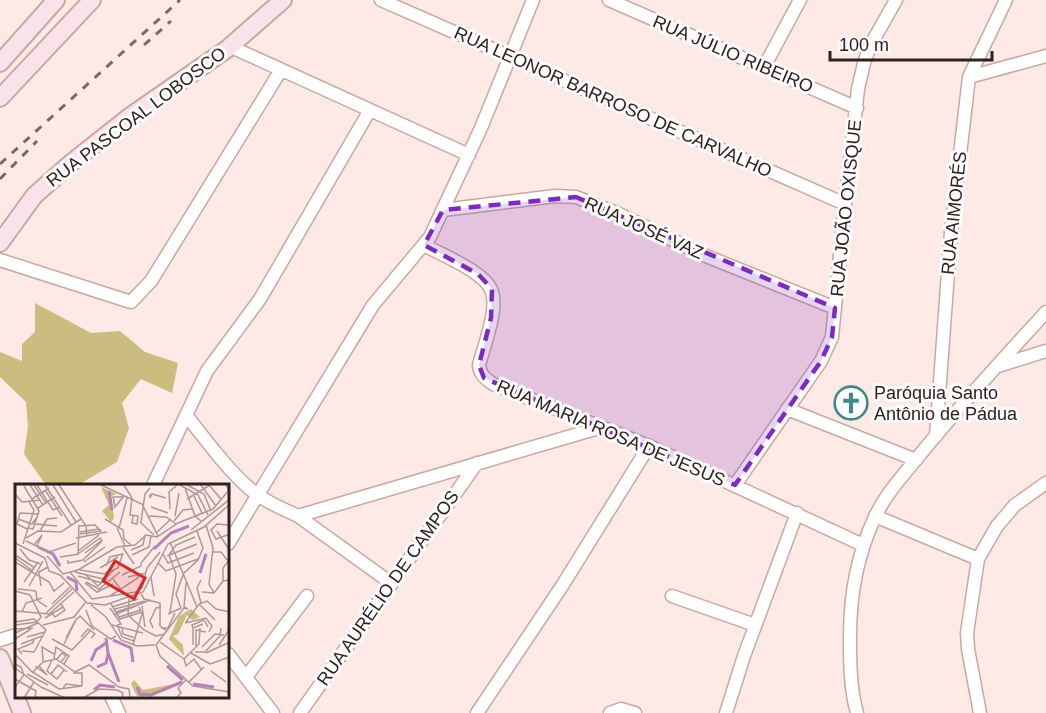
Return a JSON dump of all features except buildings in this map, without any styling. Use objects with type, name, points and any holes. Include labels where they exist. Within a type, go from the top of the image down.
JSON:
[{"type":"main road","points":[[0,63],[56,0]]},
{"type":"main road","points":[[0,98],[92,0]]},
{"type":"main road","name":"RUA PASCOAL LOBOSCO","points":[[0,243],[34,196],[71,163],[129,117],[229,46],[283,0]]},
{"type":"main road","points":[[0,658],[15,696]]},
{"type":"main road","points":[[16,698],[22,713]]},
{"type":"street","name":"RUA LEONOR BARROSO DE CARVALHO","points":[[381,0],[845,204]]},
{"type":"street","points":[[230,541],[373,305],[424,245],[468,155],[533,0]]},
{"type":"street","name":"RUA JÚLIO RIBEIRO","points":[[609,0],[857,108]]},
{"type":"street","points":[[764,66],[798,0]]},
{"type":"street","name":"RUA JOÃO OXISQUE","points":[[735,485],[821,360],[832,337],[858,89],[867,55],[896,0]]},
{"type":"street","name":"RUA AIMORÉS","points":[[936,436],[951,232],[969,77],[1006,0]]},
{"type":"street","points":[[229,46],[468,155]]},
{"type":"street","points":[[969,77],[1046,56]]},
{"type":"street","points":[[0,260],[131,302],[151,281],[280,70]]},
{"type":"street","points":[[153,484],[207,370],[260,299],[370,110]]},
{"type":"street","name":"RUA JOSÉ VAZ","points":[[443,210],[555,196],[576,197],[619,214],[706,256],[835,308]]},
{"type":"street","name":"RUA MARIA ROSA DE JESUS","points":[[424,245],[478,274],[492,289],[494,298],[491,318],[479,364],[484,378],[493,384],[648,446],[863,545]]},
{"type":"street","points":[[857,713],[850,674],[850,608],[863,545],[876,516],[889,494],[936,436],[1046,312]]},
{"type":"street","points":[[997,366],[1046,351]]},
{"type":"street","points":[[787,409],[916,460]]},
{"type":"street","points":[[186,415],[232,471],[259,495],[298,516],[391,583]]},
{"type":"street","points":[[298,516],[602,427]]},
{"type":"street","points":[[477,713],[648,446]]},
{"type":"street","name":"RUA AURÉLIO DE CAMPOS","points":[[300,713],[477,463]]},
{"type":"street","points":[[980,713],[967,633],[978,559],[998,525],[1015,505],[1046,483]]},
{"type":"street","points":[[726,713],[755,625],[797,513]]},
{"type":"street","points":[[876,516],[978,559]]},
{"type":"street","points":[[246,677],[308,596]]},
{"type":"street","points":[[672,596],[755,625]]},
{"type":"street","points":[[0,640],[15,635]]},
{"type":"street","points":[[230,657],[273,713]]},
{"type":"street","points":[[112,698],[119,713]]},
{"type":"street","points":[[615,711],[635,713]]},
{"type":"highlighted area","points":[[576,197],[835,308],[832,337],[821,361],[735,485],[484,378],[479,365],[491,318],[492,289],[478,274],[424,245],[443,210]]},
{"type":"shaded area","points":[[35,303],[91,333],[120,331],[145,352],[178,363],[172,393],[141,379],[122,403],[129,428],[117,462],[80,484],[45,484],[24,454],[28,426],[26,402],[0,377],[0,352],[22,361],[22,344],[35,332]]},
{"type":"railway","points":[[0,164],[180,0]]},
{"type":"railway","points":[[144,45],[171,21]]},
{"type":"railway","points":[[0,179],[37,141]]},
{"type":"place","name":"Paróquia Santo Antônio de Pádua","points":[[851,403]]}]
